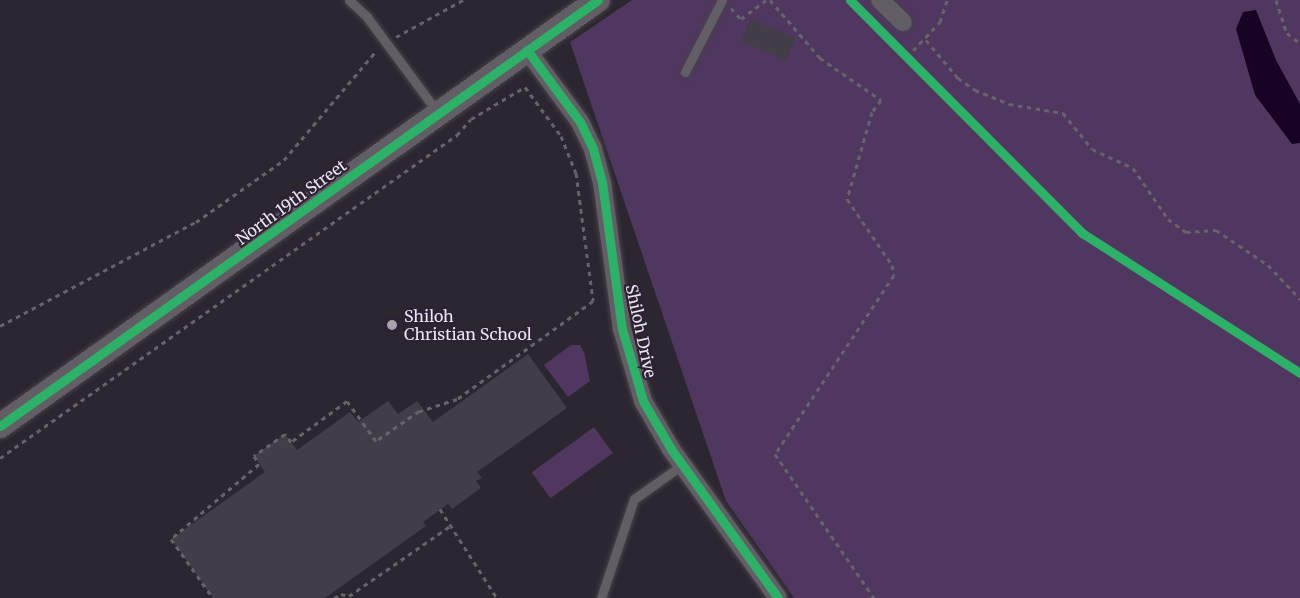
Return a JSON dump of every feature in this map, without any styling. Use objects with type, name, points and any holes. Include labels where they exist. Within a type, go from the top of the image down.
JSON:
[{"type":"street","name":"North 19th Street","points":[[0,426],[598,0]]},
{"type":"street","points":[[880,0],[903,22]]},
{"type":"street","name":"Shiloh Drive","points":[[527,50],[580,122],[593,149],[602,182],[622,329],[634,377],[656,426],[777,598]]},
{"type":"lane","points":[[349,0],[387,43],[438,113]]},
{"type":"lane","points":[[685,72],[723,0]]},
{"type":"lane","points":[[600,598],[634,499],[682,465]]},
{"type":"path","points":[[0,326],[196,222],[284,160],[387,43],[463,0]]},
{"type":"path","points":[[723,0],[741,19],[768,0],[820,58],[881,100],[872,112],[847,199],[892,265],[894,275],[775,454],[874,598]]},
{"type":"path","points":[[915,64],[904,54],[926,40],[944,15],[947,0]]},
{"type":"path","points":[[1276,0],[1287,33],[1300,43]]},
{"type":"path","points":[[926,40],[958,78],[975,90],[1009,104],[1063,113],[1092,149],[1133,168],[1168,219],[1186,232],[1216,230],[1268,265],[1300,299]]},
{"type":"path","points":[[0,458],[457,135],[471,119],[525,87],[561,136],[574,167],[593,301],[457,399],[419,411],[376,441],[347,401],[291,442],[285,434],[254,456],[259,464],[171,539],[213,598]]},
{"type":"path","points":[[440,509],[497,598]]},
{"type":"path","points":[[334,598],[340,594],[349,596],[450,526]]},
{"type":"shaded area","points":[[632,0],[1300,0],[1300,598],[794,598],[726,501],[570,42]]},
{"type":"shaded area","points":[[1256,10],[1276,60],[1300,104],[1300,143],[1292,144],[1255,95],[1236,29],[1243,12]]},
{"type":"shaded area","points":[[571,345],[580,345],[584,352],[590,381],[568,397],[544,365]]},
{"type":"shaded area","points":[[594,427],[613,453],[551,498],[532,472]]},
{"type":"building","points":[[751,18],[796,38],[786,61],[741,41]]},
{"type":"building","points":[[528,354],[567,408],[477,472],[482,478],[476,481],[481,488],[452,509],[448,504],[423,522],[426,526],[325,598],[213,598],[171,539],[265,472],[254,456],[285,434],[297,450],[350,412],[358,422],[388,401],[398,414],[417,401],[433,422]]},
{"type":"cycle path","points":[[0,426],[598,0]]},
{"type":"cycle path","points":[[850,0],[1082,233],[1300,373]]},
{"type":"cycle path","points":[[527,50],[580,122],[593,149],[602,182],[622,329],[643,401],[671,449],[778,598]]},
{"type":"place","name":"Shiloh Christian School","points":[[392,325]]}]
